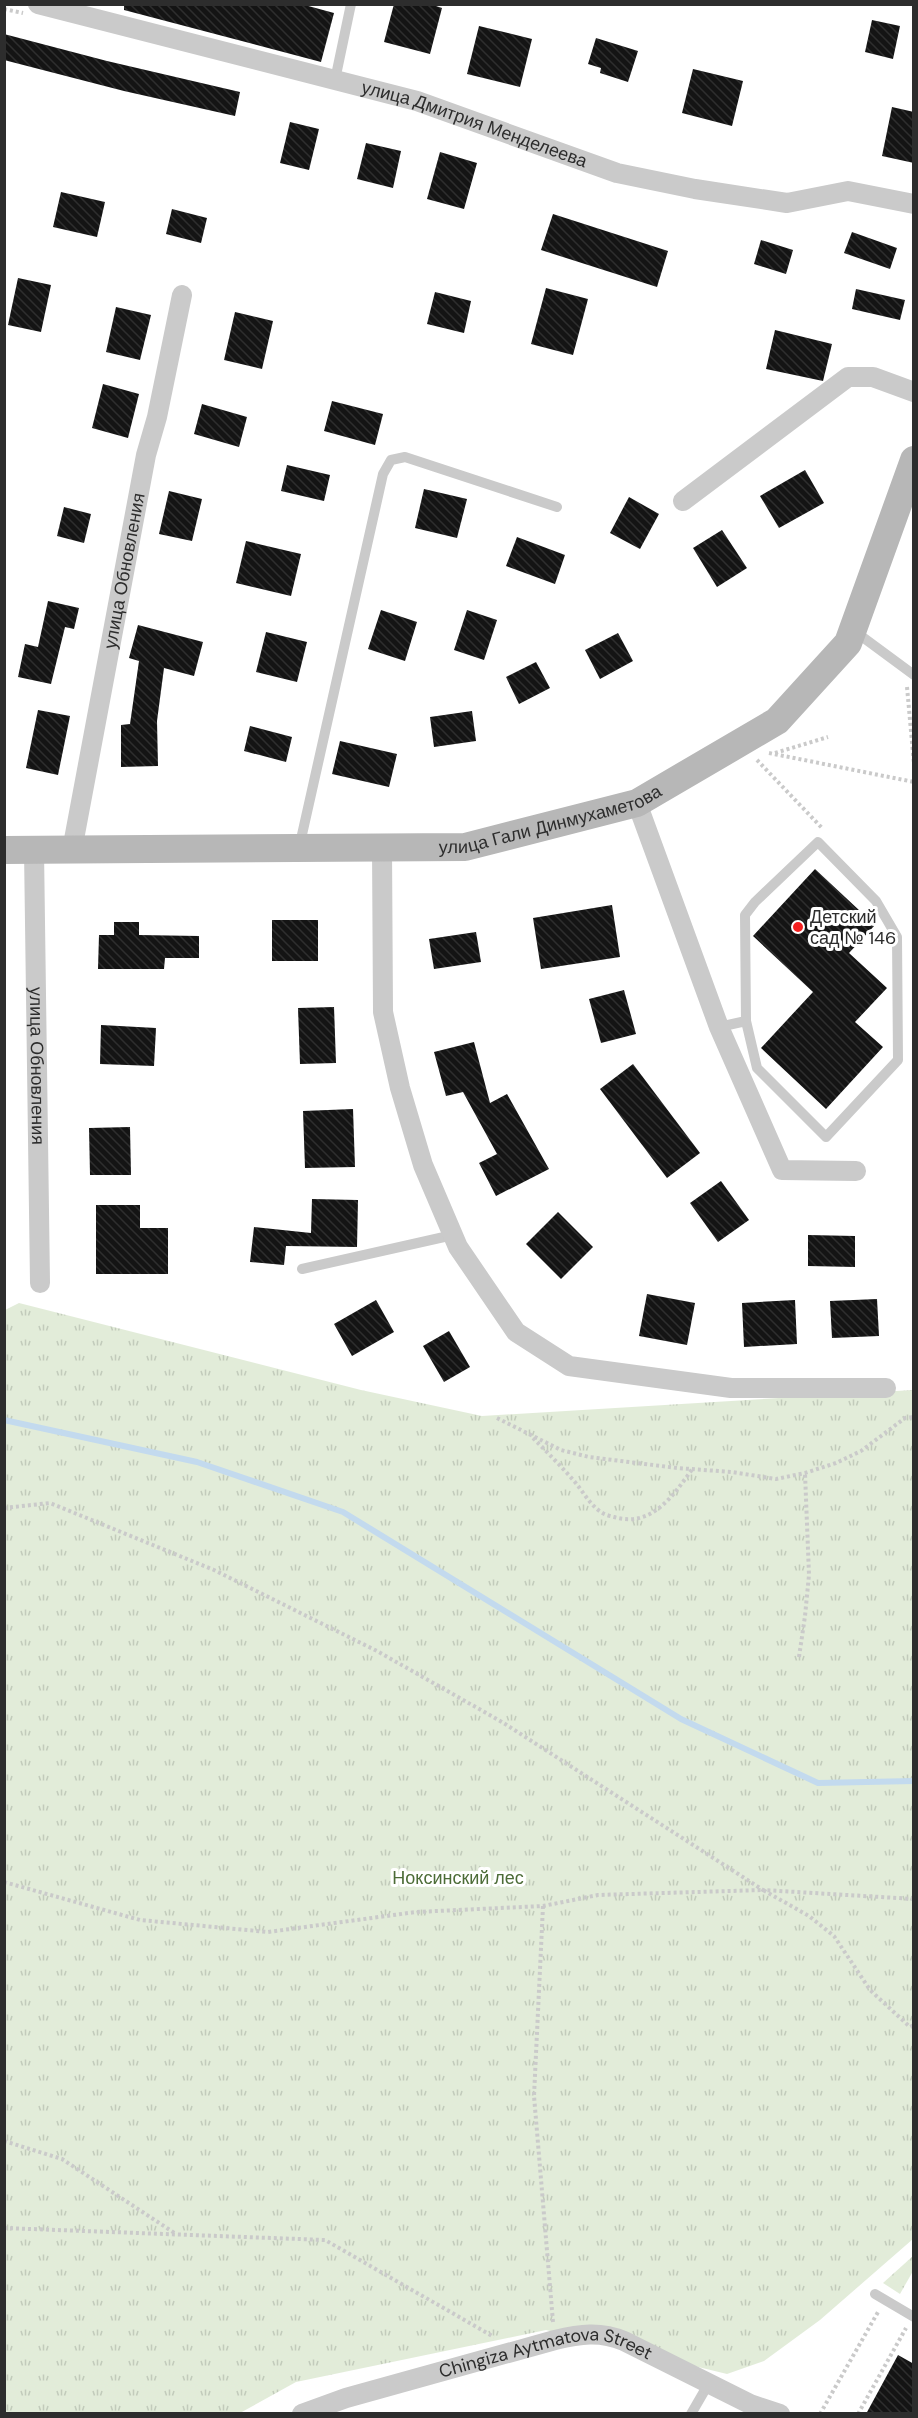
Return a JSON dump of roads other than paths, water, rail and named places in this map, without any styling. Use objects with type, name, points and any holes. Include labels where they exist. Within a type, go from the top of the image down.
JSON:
[{"type":"street","name":"улица Дмитрия Менделеева","points":[[38,4],[417,101],[617,172],[787,203],[848,191],[914,204]]},
{"type":"street","name":"улица Обновления","points":[[72,850],[146,455],[157,417],[182,295]]},
{"type":"street","points":[[683,501],[848,377],[873,377],[914,392]]},
{"type":"street","name":"улица Гали Динмухаметова","points":[[4,850],[465,847],[637,803],[777,721],[848,644],[914,460]]},
{"type":"street","points":[[637,803],[718,1027],[782,1170],[856,1171]]},
{"type":"street","points":[[382,848],[383,1012],[400,1088],[423,1165],[458,1247],[516,1332],[569,1366],[731,1388],[886,1388]]},
{"type":"street","name":"улица Обновления","points":[[34,850],[40,1282]]},
{"type":"street","name":"Chingiza Aytmatova Street","points":[[302,2414],[323,2410],[518,2350],[581,2334],[611,2336],[750,2404],[780,2414]]},
{"type":"lane","points":[[335,80],[351,4]]},
{"type":"lane","points":[[299,848],[383,474],[391,460],[405,457],[557,507]]},
{"type":"lane","points":[[853,629],[911,673]]},
{"type":"lane","points":[[818,842],[876,901],[897,937],[898,1060],[826,1137],[757,1068],[746,1021],[745,915],[754,902],[818,842]]},
{"type":"lane","points":[[718,1027],[746,1021]]},
{"type":"lane","points":[[302,1269],[453,1235]]},
{"type":"lane","points":[[880,2297],[913,2317]]},
{"type":"lane","points":[[691,2414],[709,2383]]},
{"type":"waterway","points":[[4,1420],[197,1462],[343,1512],[681,1719],[818,1783],[914,1781]]},
{"type":"place","name":"Детский сад № 146","points":[[798,927]]},
{"type":"park label","name":"Ноксинский лес","points":[[458,1878]]}]
